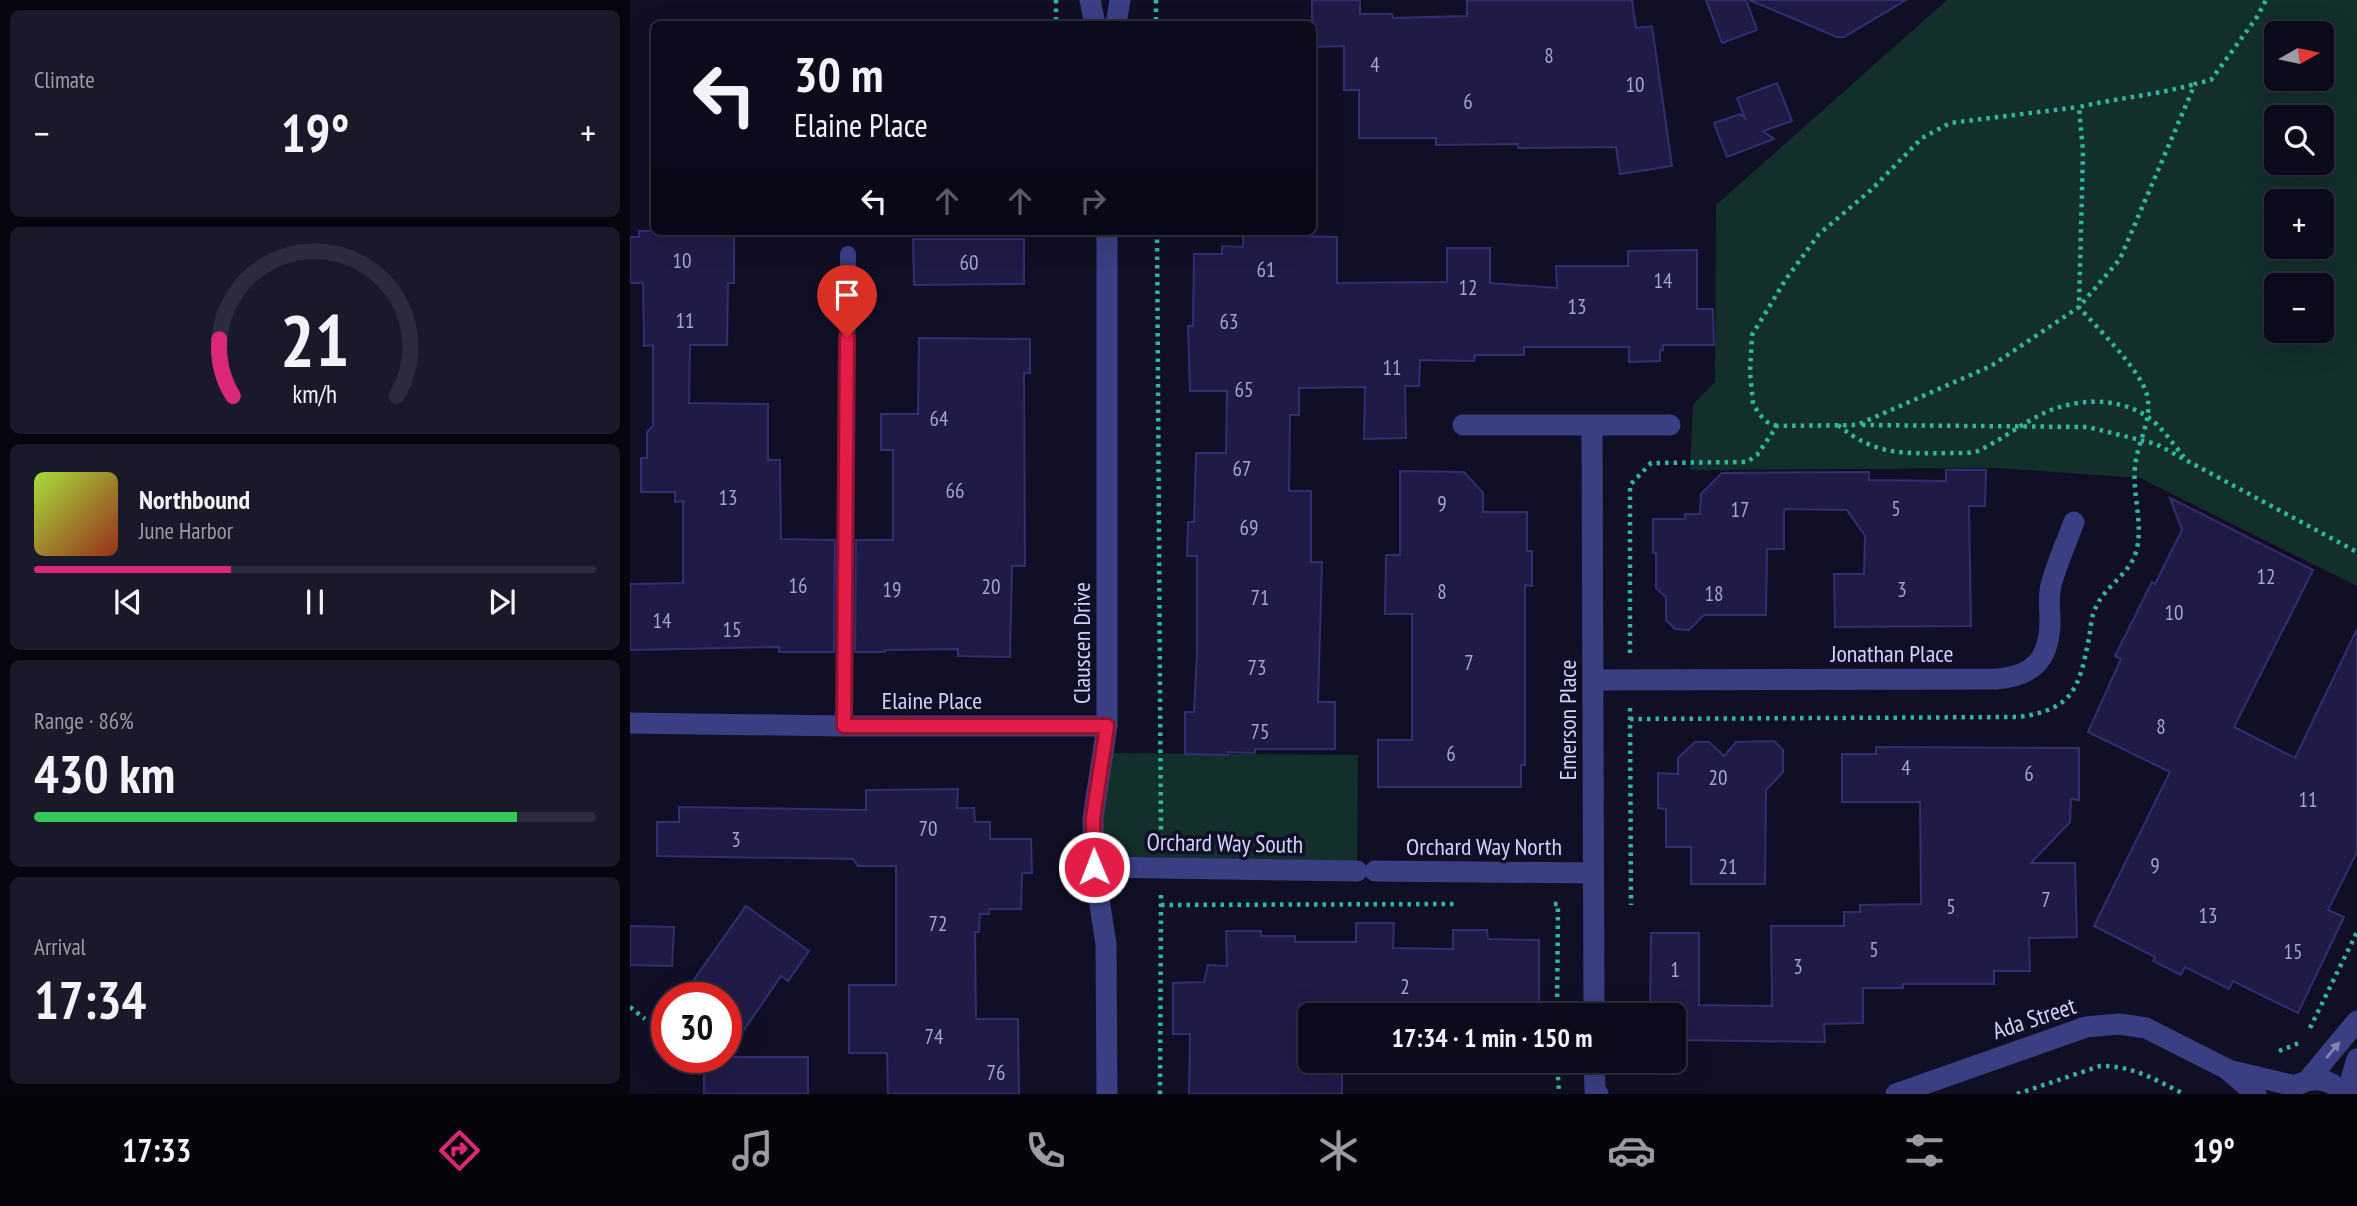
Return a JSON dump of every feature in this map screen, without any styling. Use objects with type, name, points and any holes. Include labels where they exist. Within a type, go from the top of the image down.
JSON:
[{"type":"street","points":[[1090,0],[1094,21]]},
{"type":"street","points":[[1116,21],[1120,0]]},
{"type":"street","name":"Clauscen Drive","points":[[1107,235],[1107,726],[1093,818],[1094,867],[1106,944],[1108,1094]]},
{"type":"street","points":[[1463,425],[1670,425]]},
{"type":"street","name":"Emerson Place","points":[[1592,426],[1594,1003]]},
{"type":"street","name":"Jonathan Place","points":[[1593,680],[1996,679],[2020,676],[2038,663],[2047,646],[2051,586],[2074,522]]},
{"type":"street","name":"Elaine Place","points":[[630,723],[1107,726]]},
{"type":"street","name":"Orchard Way South","points":[[1094,867],[1366,871]]},
{"type":"street","name":"Orchard Way North","points":[[1366,871],[1593,873]]},
{"type":"street","points":[[2297,1086],[2357,1021]]},
{"type":"street","name":"Ada Street","points":[[1896,1094],[2086,1027],[2119,1024],[2146,1028],[2227,1069],[2297,1086],[2319,1079],[2345,1094]]},
{"type":"street","points":[[2345,1094],[2357,1059]]},
{"type":"street","name":"Ada Street","points":[[2227,1069],[2256,1094]]},
{"type":"street","points":[[1594,1073],[1595,1090],[1598,1094]]},
{"type":"lane","points":[[844,726],[848,254]]},
{"type":"path","points":[[1056,0],[1056,21]]},
{"type":"path","points":[[1156,0],[1156,21]]},
{"type":"path","points":[[2266,0],[2257,17],[2211,80],[2079,107],[1950,123],[1922,138],[1871,190],[1819,234],[1786,279],[1752,335],[1749,372],[1754,404],[1759,415],[1777,426],[2088,427],[2156,444],[2357,552]]},
{"type":"path","points":[[1857,425],[1991,366],[2079,307],[2120,258],[2195,84]]},
{"type":"path","points":[[2079,107],[2083,150],[2079,307],[2123,356],[2146,391],[2148,417],[2140,441]]},
{"type":"path","points":[[1157,235],[1161,852]]},
{"type":"path","points":[[1837,425],[1856,440],[1872,447],[1900,453],[1977,452],[2042,414],[2063,406],[2094,401],[2122,403],[2148,417],[2187,461]]},
{"type":"path","points":[[1630,656],[1629,485],[1651,463],[1747,462],[1757,455],[1777,426]]},
{"type":"path","points":[[1630,704],[1631,905]]},
{"type":"path","points":[[1160,1094],[1161,889]]},
{"type":"path","points":[[1161,905],[1462,904]]},
{"type":"path","points":[[1545,904],[1558,904],[1557,1003]]},
{"type":"path","points":[[2310,1029],[2357,932]]},
{"type":"path","points":[[630,1007],[645,1019]]},
{"type":"path","points":[[2279,1051],[2304,1041]]},
{"type":"path","points":[[2018,1094],[2085,1071],[2113,1066],[2140,1072],[2184,1094]]},
{"type":"path","points":[[1558,1073],[1559,1094]]},
{"type":"green space","points":[[1947,0],[2357,0],[2357,586],[2140,478],[1997,468],[1690,470],[1693,404],[1715,382],[1716,205]]},
{"type":"green space","points":[[1102,753],[1358,755],[1357,871],[1094,867]]},
{"type":"building","points":[[1312,0],[1360,0],[1360,14],[1392,14],[1393,18],[1467,16],[1467,0],[1632,0],[1636,28],[1652,26],[1672,166],[1620,174],[1616,147],[1518,148],[1518,144],[1436,145],[1436,138],[1359,138],[1359,90],[1344,90],[1344,46],[1316,47],[1316,21],[1312,21]]},
{"type":"building","points":[[1706,0],[1746,0],[1757,30],[1722,43]]},
{"type":"building","points":[[1749,0],[1906,0],[1844,37],[1837,37]]},
{"type":"building","points":[[1777,83],[1792,121],[1763,131],[1774,139],[1727,157],[1714,123],[1740,114],[1745,118],[1737,98]]},
{"type":"building","points":[[639,231],[651,231],[651,235],[734,235],[734,283],[728,283],[727,345],[690,345],[689,403],[768,404],[768,460],[780,460],[781,539],[835,540],[834,652],[779,652],[779,647],[630,650],[630,584],[683,583],[683,501],[675,502],[675,492],[641,492],[641,458],[647,458],[647,432],[653,426],[653,345],[644,346],[643,283],[630,283],[630,237],[639,237]]},
{"type":"building","points":[[1243,235],[1337,237],[1337,283],[1447,282],[1447,248],[1490,248],[1490,283],[1557,288],[1556,266],[1628,266],[1628,251],[1697,250],[1697,309],[1713,309],[1714,345],[1663,345],[1660,361],[1629,362],[1629,347],[1524,347],[1524,355],[1475,355],[1474,361],[1420,360],[1419,386],[1405,386],[1406,438],[1364,439],[1365,387],[1299,388],[1299,415],[1290,415],[1289,491],[1311,491],[1311,562],[1322,562],[1318,702],[1335,702],[1335,749],[1255,749],[1255,753],[1228,752],[1228,755],[1185,754],[1185,712],[1194,712],[1197,654],[1197,556],[1187,556],[1188,522],[1194,522],[1196,453],[1226,453],[1227,391],[1190,391],[1188,326],[1193,326],[1194,254],[1222,254],[1222,246],[1243,247]]},
{"type":"building","points":[[913,239],[1024,239],[1024,284],[914,285]]},
{"type":"building","points":[[919,338],[1030,339],[1030,373],[1024,373],[1025,566],[1012,566],[1010,657],[958,656],[958,649],[855,652],[856,540],[893,540],[893,450],[881,450],[881,414],[918,414]]},
{"type":"building","points":[[1946,470],[1986,470],[1985,506],[1969,506],[1971,626],[1835,627],[1834,574],[1864,574],[1865,536],[1847,510],[1784,509],[1784,549],[1767,549],[1766,615],[1704,615],[1689,630],[1675,629],[1666,620],[1666,597],[1656,588],[1653,519],[1685,519],[1685,514],[1700,514],[1701,494],[1722,473],[1869,472],[1869,480],[1946,481]]},
{"type":"building","points":[[1400,471],[1464,472],[1483,493],[1483,512],[1527,512],[1527,551],[1532,551],[1532,586],[1525,585],[1525,765],[1521,765],[1521,787],[1378,787],[1378,740],[1412,740],[1412,614],[1385,614],[1386,555],[1400,555]]},
{"type":"building","points":[[2170,498],[2313,570],[2234,727],[2295,758],[2357,629],[2357,852],[2328,910],[2344,917],[2298,1013],[2233,981],[2229,989],[2185,967],[2181,975],[2153,961],[2155,957],[2094,926],[2170,772],[2088,732],[2121,659],[2115,656],[2182,530]]},
{"type":"building","points":[[1774,741],[1783,750],[1783,772],[1766,790],[1765,884],[1691,884],[1691,847],[1666,847],[1666,809],[1658,808],[1658,773],[1678,774],[1678,758],[1695,742],[1709,742],[1724,756],[1736,742]]},
{"type":"building","points":[[1876,747],[2079,748],[2079,800],[2071,799],[2070,822],[2031,863],[2075,863],[2077,937],[2029,938],[2030,971],[1994,971],[1994,984],[1903,984],[1903,988],[1863,988],[1863,1023],[1824,1024],[1825,1042],[1686,1040],[1686,1003],[1650,1003],[1651,933],[1699,933],[1699,1005],[1772,1006],[1771,926],[1844,926],[1844,912],[1860,912],[1860,905],[1921,904],[1920,802],[1842,802],[1842,754],[1876,754]]},
{"type":"building","points":[[958,789],[957,808],[974,808],[975,822],[990,822],[990,839],[1031,839],[1032,873],[1022,873],[1021,909],[989,909],[989,914],[980,914],[979,932],[975,932],[976,1019],[1018,1019],[1019,1094],[888,1094],[887,1053],[849,1053],[849,985],[896,985],[896,866],[858,866],[853,859],[657,856],[657,822],[679,822],[679,807],[866,810],[866,790]]},
{"type":"building","points":[[746,906],[809,951],[788,981],[781,976],[742,1033],[742,982],[692,982]]},
{"type":"building","points":[[1356,923],[1394,923],[1393,948],[1453,949],[1453,930],[1487,930],[1488,939],[1539,940],[1539,1003],[1298,1003],[1298,1073],[1342,1073],[1342,1094],[1189,1094],[1190,1034],[1173,1034],[1173,983],[1204,982],[1208,965],[1227,966],[1226,931],[1261,931],[1261,936],[1295,936],[1295,942],[1356,942]]},
{"type":"building","points":[[630,926],[674,927],[672,966],[630,965]]},
{"type":"building","points":[[742,1057],[808,1057],[808,1094],[704,1094],[704,1075],[742,1073]]},
{"type":"route","points":[[847,337],[844,726],[1107,726],[1093,818],[1094,867]]}]
